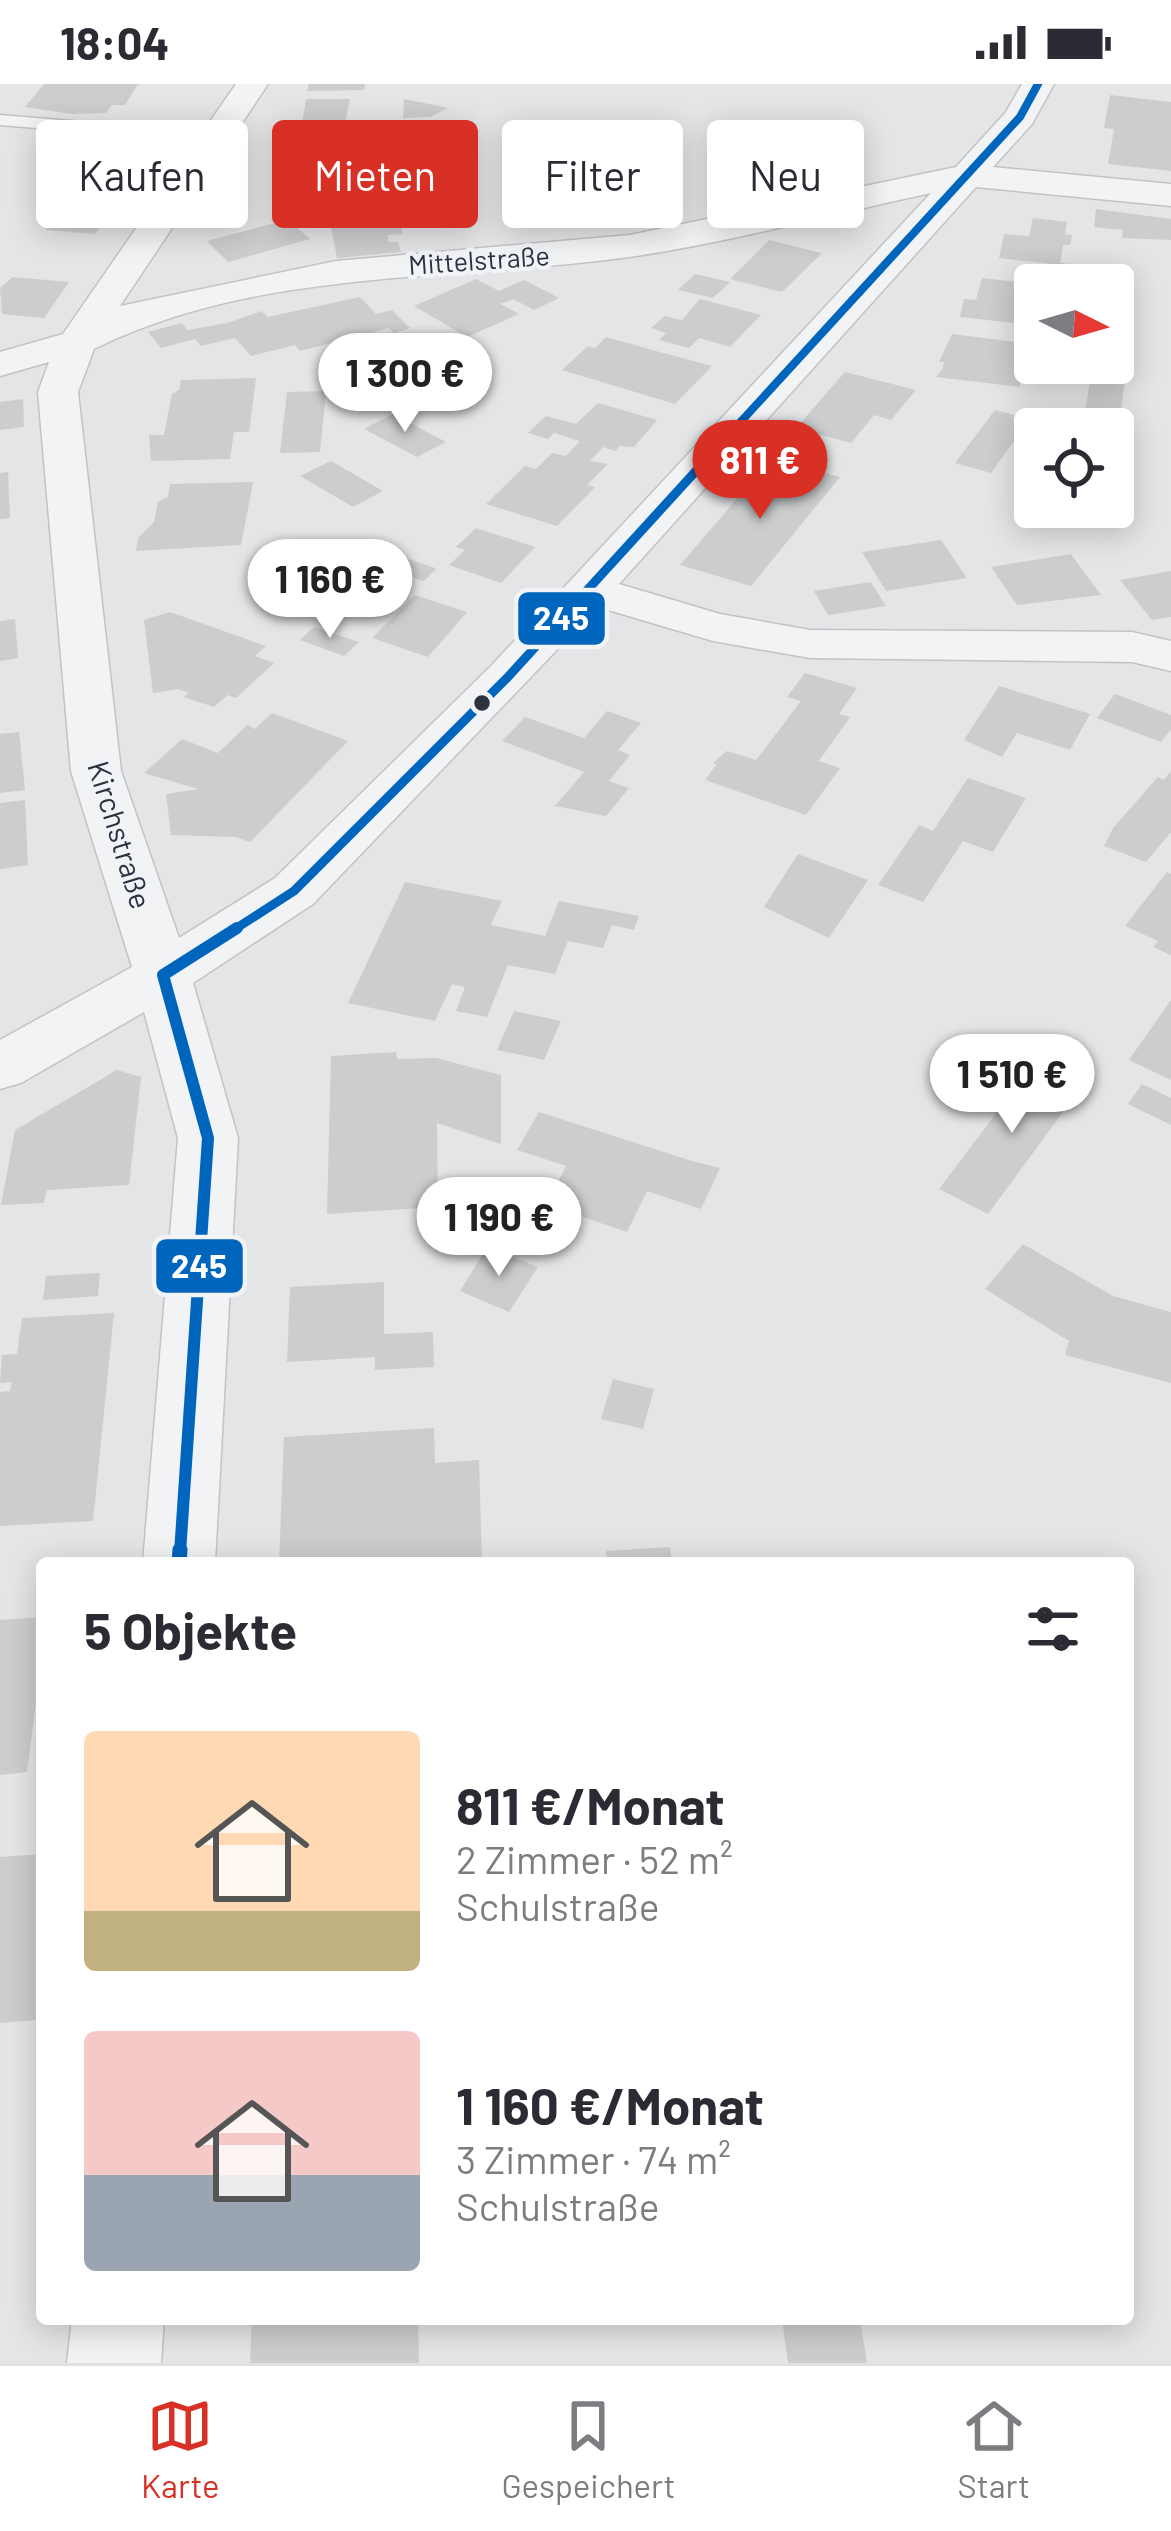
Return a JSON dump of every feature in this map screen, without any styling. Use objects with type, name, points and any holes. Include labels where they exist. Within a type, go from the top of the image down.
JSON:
[{"type":"street","name":"Kirchstraße","points":[[228,120],[253,84]]},
{"type":"street","points":[[0,1067],[163,975],[294,891],[507,678],[1021,117],[1038,84]]},
{"type":"street","name":"Mittelstraße","points":[[0,364],[77,342],[132,315],[254,287],[336,272],[630,246],[965,175],[1171,195]]},
{"type":"street","name":"Kirchstraße","points":[[154,228],[77,342],[58,392],[96,771],[163,975],[208,1138],[179,1557]]},
{"type":"street","points":[[588,589],[713,627],[810,644],[1132,647],[1171,656]]},
{"type":"street","points":[[114,2363],[117,2325]]},
{"type":"lane","points":[[0,120],[36,123]]},
{"type":"building","points":[[44,84],[138,84],[125,105],[112,105],[106,113],[72,114],[25,107]]},
{"type":"building","points":[[309,84],[365,84],[364,90],[307,91]]},
{"type":"building","points":[[1110,95],[1171,102],[1171,171],[1108,164],[1114,129],[1104,128]]},
{"type":"building","points":[[306,99],[350,99],[346,120],[303,120]]},
{"type":"building","points":[[404,99],[448,108],[430,117],[403,118]]},
{"type":"building","points":[[1096,209],[1171,219],[1171,240],[1122,238],[1123,230],[1094,227]]},
{"type":"building","points":[[1033,218],[1067,222],[1065,234],[1072,235],[1070,245],[1063,245],[1060,263],[1070,264],[999,258],[1004,234],[1029,236]]},
{"type":"building","points":[[272,224],[272,228],[297,228],[310,239],[228,262],[207,241]]},
{"type":"building","points":[[48,228],[99,228],[96,234]]},
{"type":"building","points":[[331,228],[401,228],[403,234],[387,235],[389,242],[398,242],[401,252],[337,258]]},
{"type":"building","points":[[769,240],[822,253],[782,292],[730,279]]},
{"type":"building","points":[[695,274],[730,282],[713,298],[678,290]]},
{"type":"building","points":[[13,277],[69,282],[44,318],[2,314],[0,288]]},
{"type":"building","points":[[982,278],[1014,282],[1014,323],[960,317],[964,299],[976,300]]},
{"type":"building","points":[[476,279],[499,291],[524,280],[559,298],[534,310],[513,299],[500,304],[519,314],[467,337],[414,306]]},
{"type":"building","points":[[360,297],[376,314],[392,310],[410,328],[394,333],[389,328],[300,351],[295,345],[251,356],[235,338],[201,346],[195,339],[161,348],[148,332],[182,323],[187,330],[227,323],[262,311],[268,317]]},
{"type":"building","points":[[700,299],[761,315],[730,347],[699,338],[689,348],[659,340],[666,333],[651,328],[665,316],[682,320]]},
{"type":"building","points":[[952,334],[1014,342],[1014,384],[1020,387],[936,377],[943,368],[944,362],[939,362]]},
{"type":"building","points":[[606,337],[712,366],[675,404],[562,370],[588,346],[595,348]]},
{"type":"building","points":[[430,343],[452,350],[428,369],[401,361]]},
{"type":"building","points":[[360,347],[386,358],[362,373],[334,361]]},
{"type":"building","points":[[845,372],[916,390],[891,420],[874,415],[851,443],[796,428]]},
{"type":"building","points":[[256,378],[249,432],[234,432],[230,459],[151,461],[149,435],[164,435],[172,394],[179,390],[181,380]]},
{"type":"building","points":[[1090,384],[1125,384],[1121,408],[1086,408]]},
{"type":"building","points":[[326,391],[320,452],[280,453],[287,392]]},
{"type":"building","points":[[23,399],[24,427],[0,430],[0,402]]},
{"type":"building","points":[[598,403],[657,420],[634,447],[620,446],[615,451],[603,447],[590,461],[608,464],[587,485],[595,487],[557,526],[486,504],[525,466],[536,469],[552,453],[566,456],[580,441],[554,433],[548,439],[528,433],[546,416],[576,424]]},
{"type":"building","points":[[995,410],[1014,415],[1014,441],[991,473],[955,463]]},
{"type":"building","points":[[393,414],[446,442],[417,457],[364,429]]},
{"type":"building","points":[[772,458],[840,477],[751,586],[680,565]]},
{"type":"building","points":[[331,461],[383,491],[353,507],[300,476]]},
{"type":"building","points":[[8,472],[10,518],[0,519],[0,473]]},
{"type":"building","points":[[253,482],[241,545],[136,551],[138,538],[154,522],[158,502],[168,497],[170,484]]},
{"type":"building","points":[[476,528],[535,547],[501,583],[449,565],[465,550],[456,547]]},
{"type":"building","points":[[941,540],[967,578],[886,591],[862,552]]},
{"type":"building","points":[[1071,554],[1101,595],[1017,605],[991,567]]},
{"type":"building","points":[[402,557],[436,569],[424,581],[389,570]]},
{"type":"building","points":[[1171,571],[1171,617],[1152,620],[1120,580]]},
{"type":"building","points":[[871,582],[886,606],[828,615],[814,591]]},
{"type":"building","points":[[415,595],[467,612],[428,657],[372,638]]},
{"type":"building","points":[[170,612],[266,646],[255,656],[274,663],[236,698],[228,695],[214,707],[184,697],[189,693],[178,689],[153,693],[144,620]]},
{"type":"building","points":[[15,619],[18,658],[0,661],[0,621]]},
{"type":"building","points":[[314,627],[359,642],[344,656],[300,640]]},
{"type":"building","points":[[805,673],[857,688],[839,714],[850,717],[819,761],[840,768],[806,815],[705,780],[717,764],[713,763],[727,751],[756,760],[801,701],[787,697]]},
{"type":"building","points":[[999,686],[1090,714],[1070,750],[1017,733],[1002,757],[964,740]]},
{"type":"building","points":[[1115,694],[1171,715],[1171,729],[1161,742],[1097,718]]},
{"type":"building","points":[[607,711],[641,723],[618,750],[630,755],[609,781],[629,788],[606,816],[555,806],[584,772],[502,741],[525,717],[584,738]]},
{"type":"building","points":[[272,713],[348,741],[250,842],[236,837],[171,835],[166,794],[198,789],[144,773],[182,739],[218,753],[247,725],[255,729]]},
{"type":"building","points":[[19,732],[25,790],[0,793],[0,734]]},
{"type":"building","points":[[1171,771],[1171,832],[1146,862],[1104,846],[1113,828],[1158,777],[1164,780]]},
{"type":"building","points":[[968,778],[1026,798],[993,852],[963,841],[923,902],[878,885],[919,825],[933,831]]},
{"type":"building","points":[[25,800],[28,865],[0,869],[0,803]]},
{"type":"building","points":[[798,854],[868,880],[829,938],[764,907]]},
{"type":"building","points":[[1167,872],[1171,874],[1171,955],[1153,947],[1158,941],[1125,926]]},
{"type":"building","points":[[405,882],[502,901],[491,925],[545,936],[559,901],[639,916],[634,930],[612,925],[603,948],[568,941],[555,974],[508,965],[487,1017],[456,1011],[465,987],[452,984],[435,1021],[348,1003]]},
{"type":"building","points":[[1171,1000],[1171,1080],[1129,1060]]},
{"type":"building","points":[[514,1011],[561,1021],[544,1060],[497,1050]]},
{"type":"building","points":[[396,1052],[397,1059],[436,1058],[501,1075],[501,1144],[437,1123],[438,1207],[327,1214],[331,1056]]},
{"type":"building","points":[[1037,1059],[1085,1082],[988,1214],[939,1189]]},
{"type":"building","points":[[117,1070],[141,1077],[129,1185],[47,1190],[44,1203],[1,1205],[15,1130]]},
{"type":"building","points":[[1142,1084],[1171,1098],[1171,1125],[1128,1104]]},
{"type":"building","points":[[539,1112],[720,1168],[701,1209],[647,1191],[627,1232],[547,1205],[566,1166],[517,1150]]},
{"type":"building","points":[[1023,1244],[1113,1296],[1171,1312],[1171,1383],[1065,1355],[1069,1341],[985,1289]]},
{"type":"building","points":[[487,1247],[538,1267],[509,1312],[460,1291]]},
{"type":"building","points":[[100,1273],[98,1296],[43,1300],[46,1276]]},
{"type":"building","points":[[384,1282],[384,1334],[433,1332],[434,1367],[375,1370],[375,1357],[287,1362],[290,1287]]},
{"type":"building","points":[[114,1313],[93,1521],[0,1526],[0,1392],[10,1391],[12,1382],[0,1383],[2,1355],[17,1354],[22,1318]]},
{"type":"building","points":[[613,1379],[654,1389],[643,1429],[601,1419]]},
{"type":"building","points":[[434,1428],[435,1463],[479,1460],[482,1557],[279,1557],[284,1437]]},
{"type":"building","points":[[670,1547],[671,1557],[606,1557],[606,1551]]},
{"type":"building","points":[[36,1617],[36,1702],[27,1772],[0,1775],[0,1620]]},
{"type":"building","points":[[36,1854],[36,2020],[0,2023],[0,1857]]},
{"type":"building","points":[[252,2325],[418,2325],[419,2363],[250,2363]]},
{"type":"building","points":[[783,2325],[861,2325],[867,2363],[788,2363]]},
{"type":"transit line","name":"245","points":[[163,975],[294,891],[507,678],[1020,117],[1038,84]]},
{"type":"transit line","name":"245","points":[[163,975],[208,1138],[179,1557]]}]
